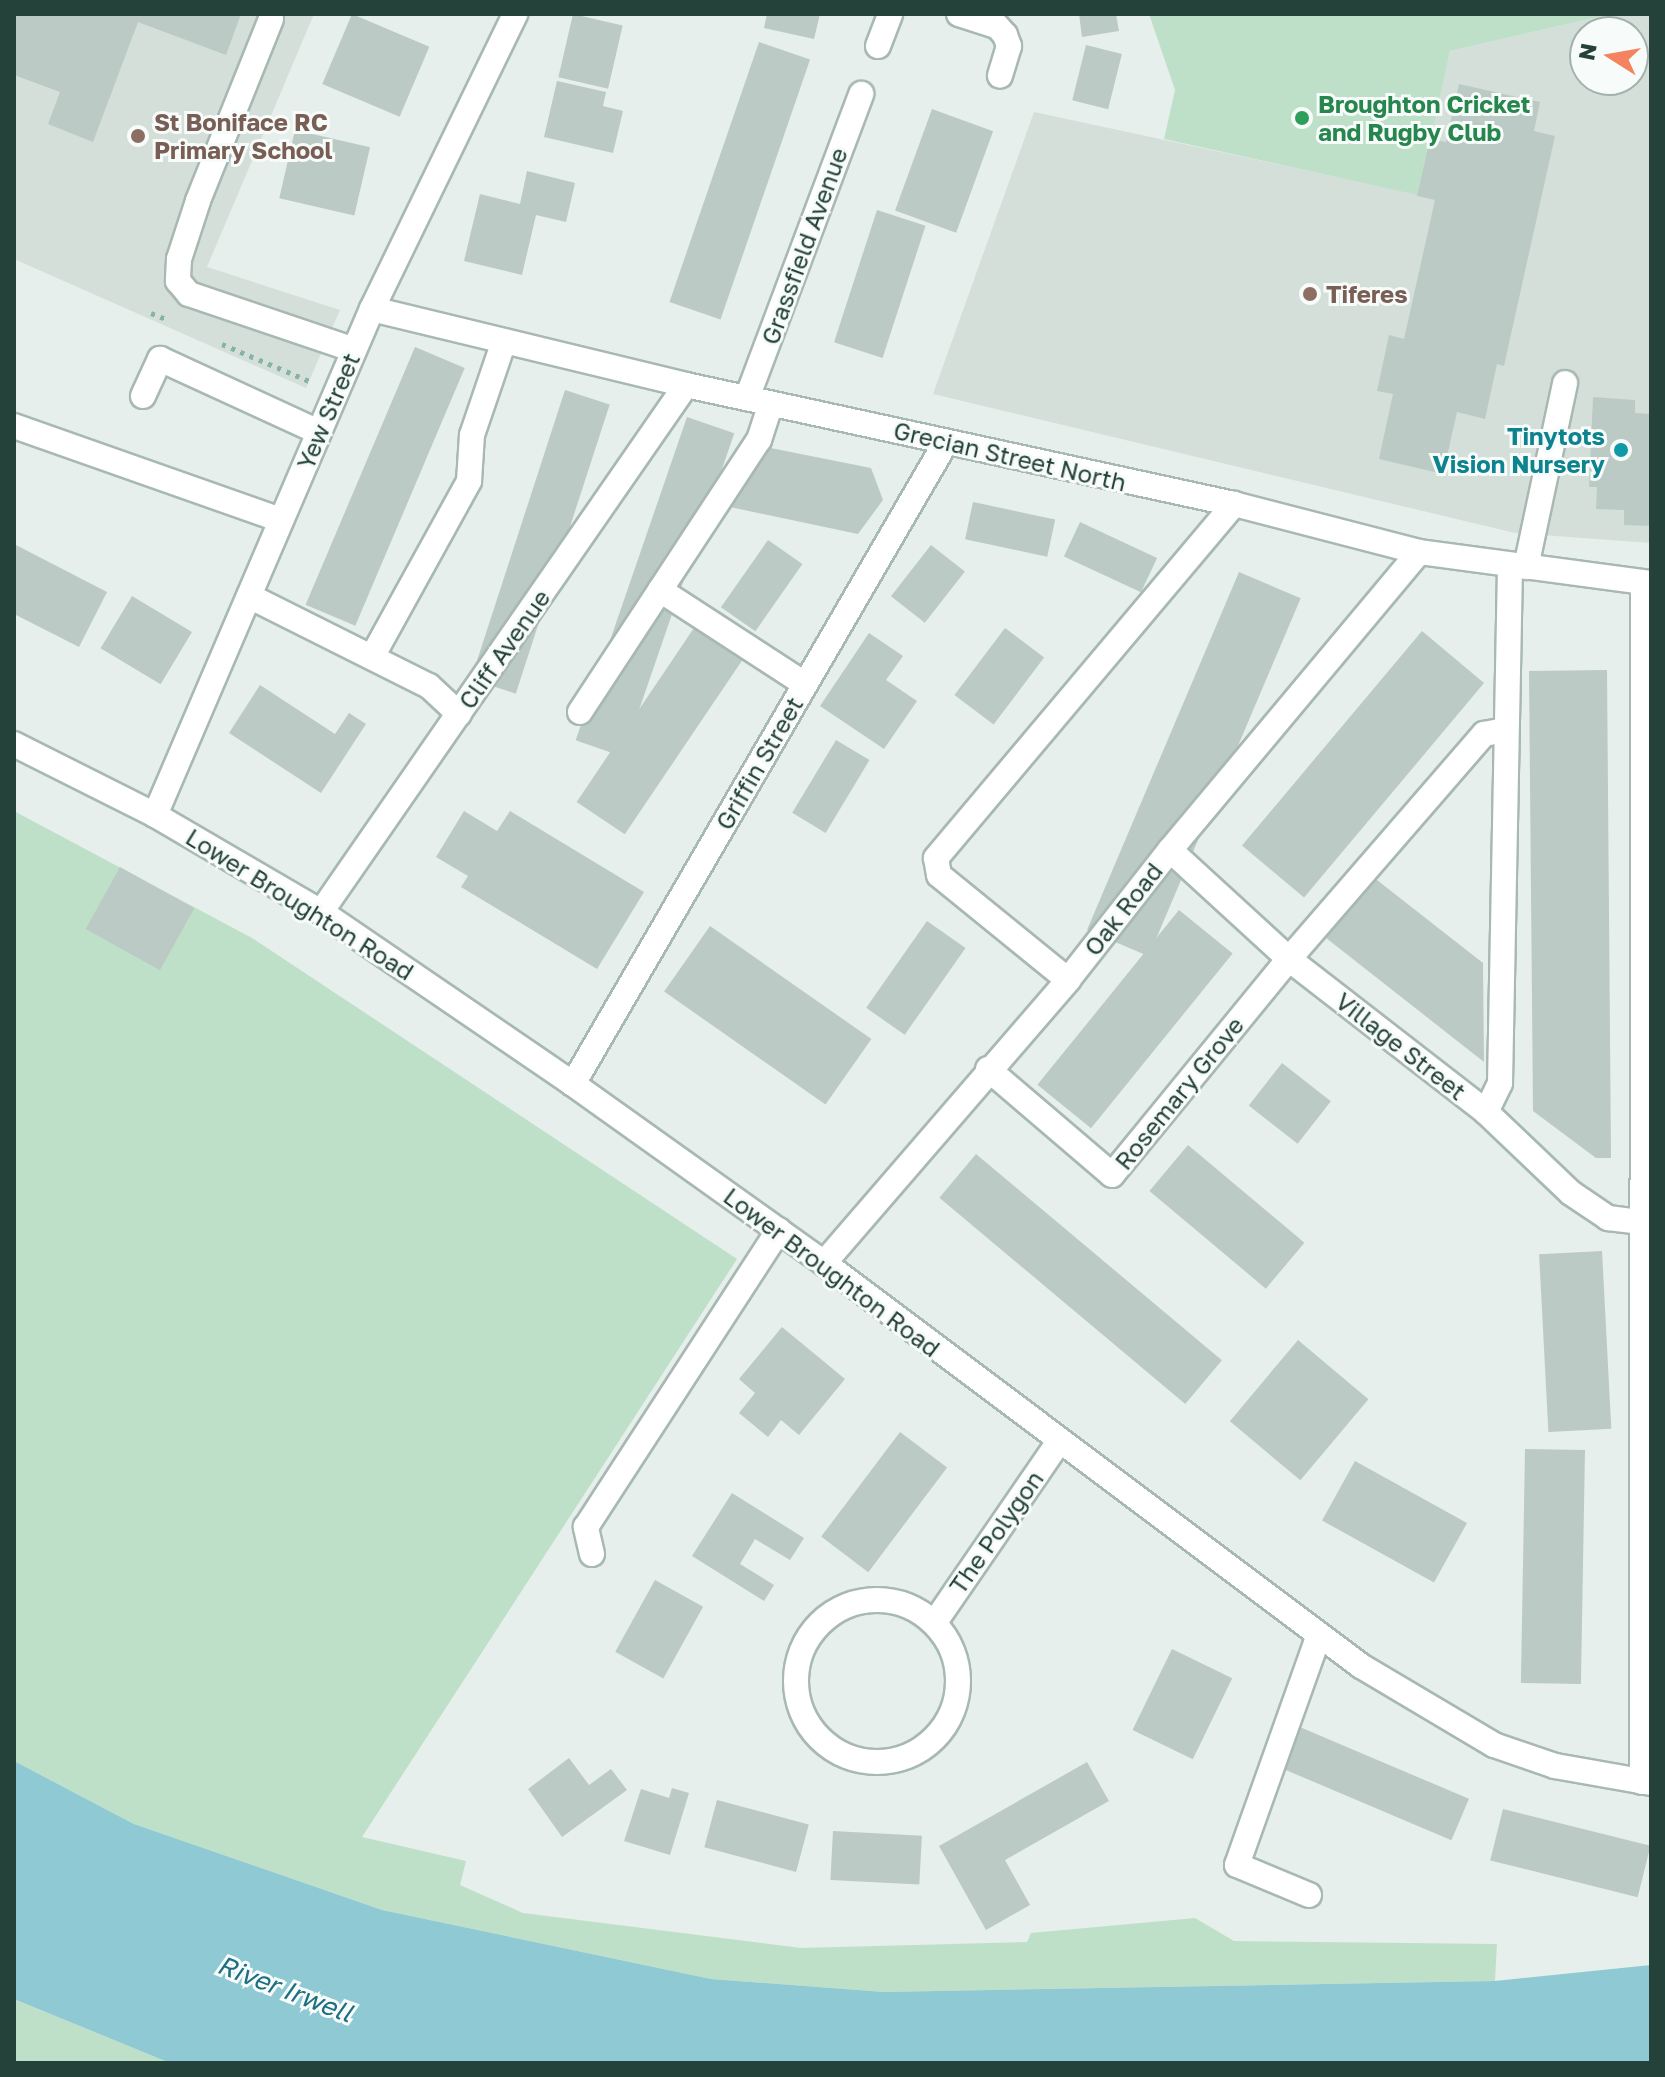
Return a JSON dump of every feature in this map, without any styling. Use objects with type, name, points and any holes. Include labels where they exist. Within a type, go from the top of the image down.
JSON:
[{"type":"street","name":"Yew Street","points":[[155,815],[372,309],[515,14]]},
{"type":"street","points":[[878,46],[890,14]]},
{"type":"street","points":[[959,14],[997,26],[1005,35],[1009,46],[1000,76]]},
{"type":"street","points":[[271,19],[198,201],[179,259],[178,281],[189,294],[354,350]]},
{"type":"street","name":"Grassfield Avenue","points":[[747,398],[861,94]]},
{"type":"street","name":"Grecian Street North","points":[[372,309],[686,385],[1234,504],[1419,552],[1647,583]]},
{"type":"street","points":[[372,657],[469,481],[472,435],[504,341]]},
{"type":"street","points":[[143,396],[160,359],[319,432]]},
{"type":"street","points":[[1486,1112],[1500,1083],[1504,730],[1518,566],[1565,383]]},
{"type":"street","name":"Cliff Avenue","points":[[321,912],[686,385]]},
{"type":"street","points":[[580,712],[759,440],[771,404]]},
{"type":"street","points":[[14,426],[281,520]]},
{"type":"street","name":"Griffin Street","points":[[573,1084],[946,442]]},
{"type":"street","points":[[1068,980],[939,875],[936,858],[1234,504]]},
{"type":"street","name":"Oak Road","points":[[824,1263],[988,1069],[1068,980],[1170,850],[1419,552]]},
{"type":"street","points":[[1646,1783],[1642,1222],[1647,583]]},
{"type":"street","points":[[660,590],[805,684]]},
{"type":"street","points":[[249,596],[429,686],[459,714]]},
{"type":"street","points":[[1289,959],[1484,734],[1504,730]]},
{"type":"street","name":"Lower Broughton Road","points":[[14,744],[155,815],[321,912],[573,1084],[824,1263],[1058,1443],[1361,1666],[1494,1745],[1555,1766],[1646,1783]]},
{"type":"street","name":"Village Street","points":[[1170,850],[1289,959],[1486,1112],[1571,1193],[1608,1218],[1642,1222]]},
{"type":"street","name":"Rosemary Grove","points":[[988,1069],[1112,1175],[1289,959]]},
{"type":"street","points":[[592,1554],[586,1527],[779,1230]]},
{"type":"street","name":"The Polygon","points":[[935,1622],[1058,1443]]},
{"type":"street","points":[[887,1599],[912,1606],[935,1622],[951,1643],[959,1670],[958,1697],[948,1722],[930,1743],[907,1758],[881,1763],[853,1760],[829,1747],[810,1728],[799,1704],[796,1677],[801,1651],[815,1628],[835,1610],[860,1601],[887,1599]]},
{"type":"street","points":[[1309,1895],[1237,1865],[1319,1635]]},
{"type":"path","points":[[151,313],[179,325]]},
{"type":"path","points":[[219,342],[335,393]]},
{"type":"shaded area","name":"St Boniface RC Primary School","points":[[14,14],[314,14],[207,267],[340,310],[306,388],[14,259]]},
{"type":"shaded area","name":"Tiferes","points":[[1651,14],[1651,543],[1515,533],[933,394],[1034,112],[1417,194],[1450,51],[1569,24],[1569,96],[1649,96],[1649,16],[1602,16]]},
{"type":"green space","name":"Broughton Cricket and Rugby Club","points":[[1149,14],[1611,14],[1569,16],[1569,24],[1450,51],[1418,195],[1164,139],[1175,90]]},
{"type":"green space","points":[[14,811],[252,938],[737,1259],[362,1837],[466,1861],[460,1885],[523,1913],[801,1948],[1027,1942],[1031,1933],[1195,1918],[1234,1941],[1497,1944],[1495,1981],[884,1992],[711,1979],[382,1910],[134,1824],[14,1761]]},
{"type":"green space","points":[[14,1999],[170,2063],[14,2063]]},
{"type":"water","name":"River Irwell","points":[[14,1761],[134,1824],[382,1910],[711,1979],[884,1992],[1495,1981],[1651,1965],[1651,2063],[170,2063],[14,1999]]},
{"type":"building","points":[[14,14],[241,14],[226,55],[138,22],[93,142],[48,124],[60,92],[14,75]]},
{"type":"building","points":[[352,14],[429,47],[400,117],[322,84]]},
{"type":"building","points":[[573,14],[623,25],[608,89],[558,77]]},
{"type":"building","points":[[767,14],[820,14],[814,39],[764,28]]},
{"type":"building","points":[[1079,14],[1116,14],[1119,31],[1082,37]]},
{"type":"building","points":[[759,42],[810,60],[721,320],[669,302]]},
{"type":"building","points":[[1086,45],[1122,54],[1108,109],[1072,100]]},
{"type":"building","points":[[557,81],[606,92],[603,106],[623,111],[613,153],[544,137]]},
{"type":"building","points":[[1459,84],[1540,102],[1534,131],[1555,136],[1504,366],[1497,364],[1485,419],[1457,412],[1443,474],[1379,459],[1393,394],[1377,391],[1389,335],[1404,339],[1435,200],[1417,196],[1430,139],[1446,142]]},
{"type":"building","points":[[932,109],[993,131],[956,233],[895,210]]},
{"type":"building","points":[[295,130],[370,147],[354,216],[279,198]]},
{"type":"building","points":[[527,171],[575,183],[566,222],[536,215],[522,275],[464,261],[480,194],[520,204]]},
{"type":"building","points":[[877,210],[926,226],[883,358],[834,342]]},
{"type":"building","points":[[415,347],[465,368],[355,626],[306,605]]},
{"type":"building","points":[[565,390],[610,405],[516,694],[471,679]]},
{"type":"building","name":"Tinytots Vision Nursery","points":[[1593,397],[1635,400],[1635,413],[1651,414],[1651,526],[1624,525],[1624,510],[1596,509],[1597,487],[1589,487]]},
{"type":"building","points":[[687,417],[734,433],[623,757],[576,740]]},
{"type":"building","points":[[761,446],[871,468],[883,500],[858,534],[725,506]]},
{"type":"building","points":[[973,502],[1055,519],[1047,557],[965,539]]},
{"type":"building","points":[[1080,522],[1157,558],[1141,592],[1064,556]]},
{"type":"building","points":[[768,540],[802,564],[755,631],[721,607]]},
{"type":"building","points":[[14,544],[107,592],[79,647],[14,614]]},
{"type":"building","points":[[931,545],[965,571],[925,623],[891,596]]},
{"type":"building","points":[[1239,572],[1301,598],[1149,956],[1087,930]]},
{"type":"building","points":[[132,596],[192,632],[161,684],[101,648]]},
{"type":"building","points":[[698,622],[746,654],[625,834],[577,802]]},
{"type":"building","points":[[1005,628],[1044,657],[994,725],[954,695]]},
{"type":"building","points":[[1422,631],[1484,683],[1304,898],[1242,845]]},
{"type":"building","points":[[869,633],[903,656],[886,680],[917,701],[884,749],[820,706]]},
{"type":"building","points":[[1607,670],[1611,1158],[1596,1158],[1533,1111],[1529,671]]},
{"type":"building","points":[[260,685],[335,734],[349,713],[366,724],[321,793],[229,733]]},
{"type":"building","points":[[836,740],[869,760],[826,833],[792,813]]},
{"type":"building","points":[[464,811],[497,831],[510,811],[644,892],[597,969],[461,887],[468,876],[436,857]]},
{"type":"building","points":[[120,867],[194,908],[160,970],[86,929]]},
{"type":"building","points":[[1368,873],[1483,963],[1484,1062],[1321,934]]},
{"type":"building","points":[[1179,910],[1233,953],[1091,1128],[1037,1085]]},
{"type":"building","points":[[927,921],[966,948],[905,1035],[866,1008]]},
{"type":"building","points":[[710,926],[871,1039],[825,1105],[664,992]]},
{"type":"building","points":[[1282,1063],[1331,1101],[1298,1144],[1249,1106]]},
{"type":"building","points":[[1188,1145],[1304,1243],[1266,1289],[1149,1191]]},
{"type":"building","points":[[976,1154],[1222,1360],[1185,1404],[939,1198]]},
{"type":"building","points":[[1602,1251],[1611,1429],[1548,1432],[1539,1254]]},
{"type":"building","points":[[782,1327],[845,1379],[799,1435],[781,1420],[768,1437],[739,1413],[755,1393],[739,1379]]},
{"type":"building","points":[[1298,1340],[1368,1399],[1300,1480],[1230,1421]]},
{"type":"building","points":[[900,1432],[947,1468],[868,1572],[821,1537]]},
{"type":"building","points":[[1525,1449],[1585,1450],[1581,1684],[1521,1683]]},
{"type":"building","points":[[1355,1461],[1467,1523],[1434,1583],[1322,1520]]},
{"type":"building","points":[[732,1493],[804,1538],[790,1560],[755,1539],[740,1564],[774,1585],[764,1601],[692,1556]]},
{"type":"building","points":[[655,1580],[703,1607],[663,1678],[615,1652]]},
{"type":"building","points":[[1172,1649],[1232,1678],[1193,1759],[1133,1730]]},
{"type":"building","points":[[1295,1725],[1469,1799],[1451,1840],[1277,1766]]},
{"type":"building","points":[[569,1758],[589,1785],[611,1769],[627,1790],[562,1837],[528,1789]]},
{"type":"building","points":[[1087,1762],[1109,1801],[1005,1860],[1030,1905],[986,1930],[939,1846]]},
{"type":"building","points":[[672,1788],[689,1793],[670,1855],[624,1841],[641,1789],[669,1798]]},
{"type":"building","points":[[717,1800],[809,1825],[796,1872],[704,1847]]},
{"type":"building","points":[[1503,1809],[1650,1846],[1638,1897],[1490,1860]]},
{"type":"building","points":[[833,1831],[922,1836],[919,1885],[830,1880]]},
{"type":"place","name":"Broughton Cricket and Rugby Club","points":[[1302,118]]},
{"type":"place","name":"St Boniface RC Primary School","points":[[138,136]]},
{"type":"place","name":"Tiferes","points":[[1310,294]]},
{"type":"place","name":"Tinytots Vision Nursery","points":[[1621,450]]}]
